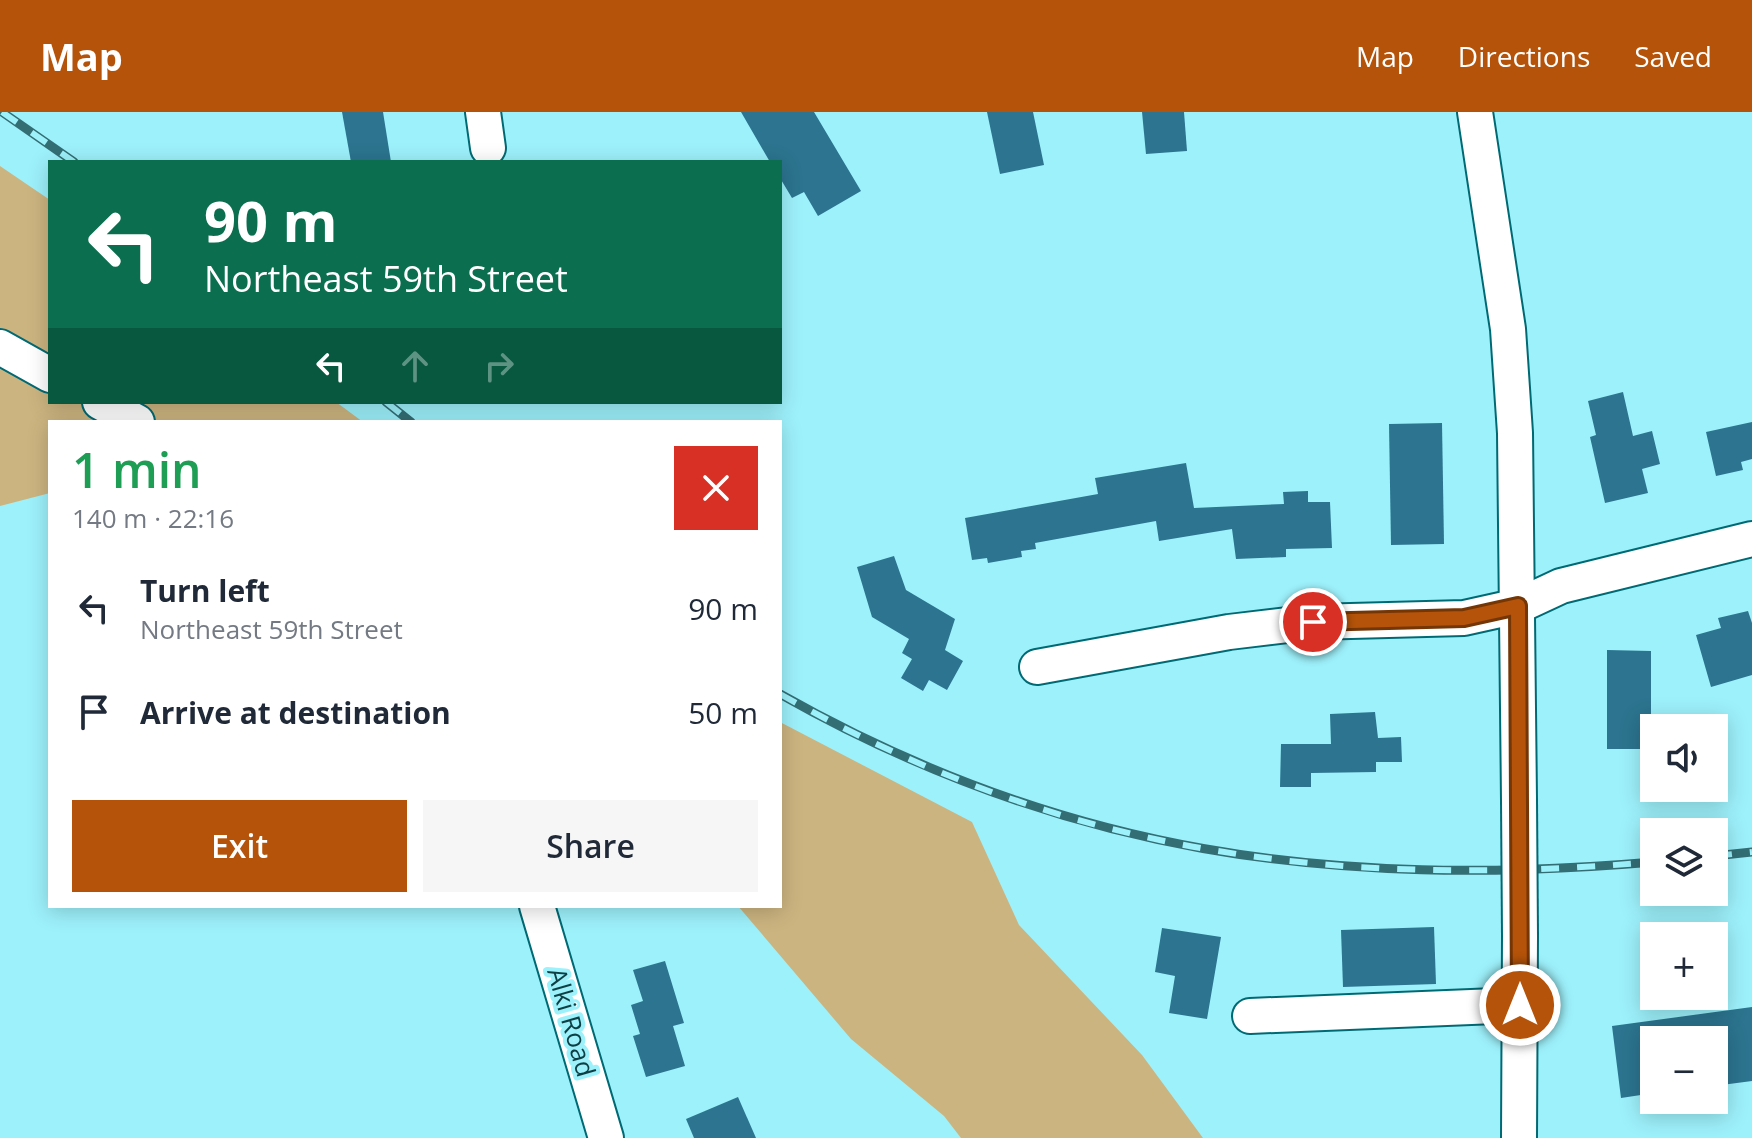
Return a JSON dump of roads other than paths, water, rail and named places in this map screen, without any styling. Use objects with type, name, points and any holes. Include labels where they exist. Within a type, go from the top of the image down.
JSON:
[{"type":"street","points":[[483,112],[488,148]]},
{"type":"street","points":[[1475,112],[1508,329],[1515,433],[1519,1138]]},
{"type":"street","points":[[0,347],[48,374]]},
{"type":"street","points":[[104,404],[133,420]]},
{"type":"street","points":[[1037,667],[1229,632],[1313,622],[1464,618],[1518,606],[1561,586],[1752,539]]},
{"type":"street","name":"Alki Road","points":[[538,908],[606,1138]]},
{"type":"street","points":[[1250,1016],[1520,1005]]},
{"type":"railway","points":[[2,112],[71,160]]},
{"type":"railway","points":[[388,404],[408,420]]},
{"type":"railway","points":[[782,695],[886,749],[992,792],[1097,825],[1203,848],[1311,863],[1422,870],[1536,869],[1640,863]]},
{"type":"railway","points":[[1728,855],[1752,852]]}]
